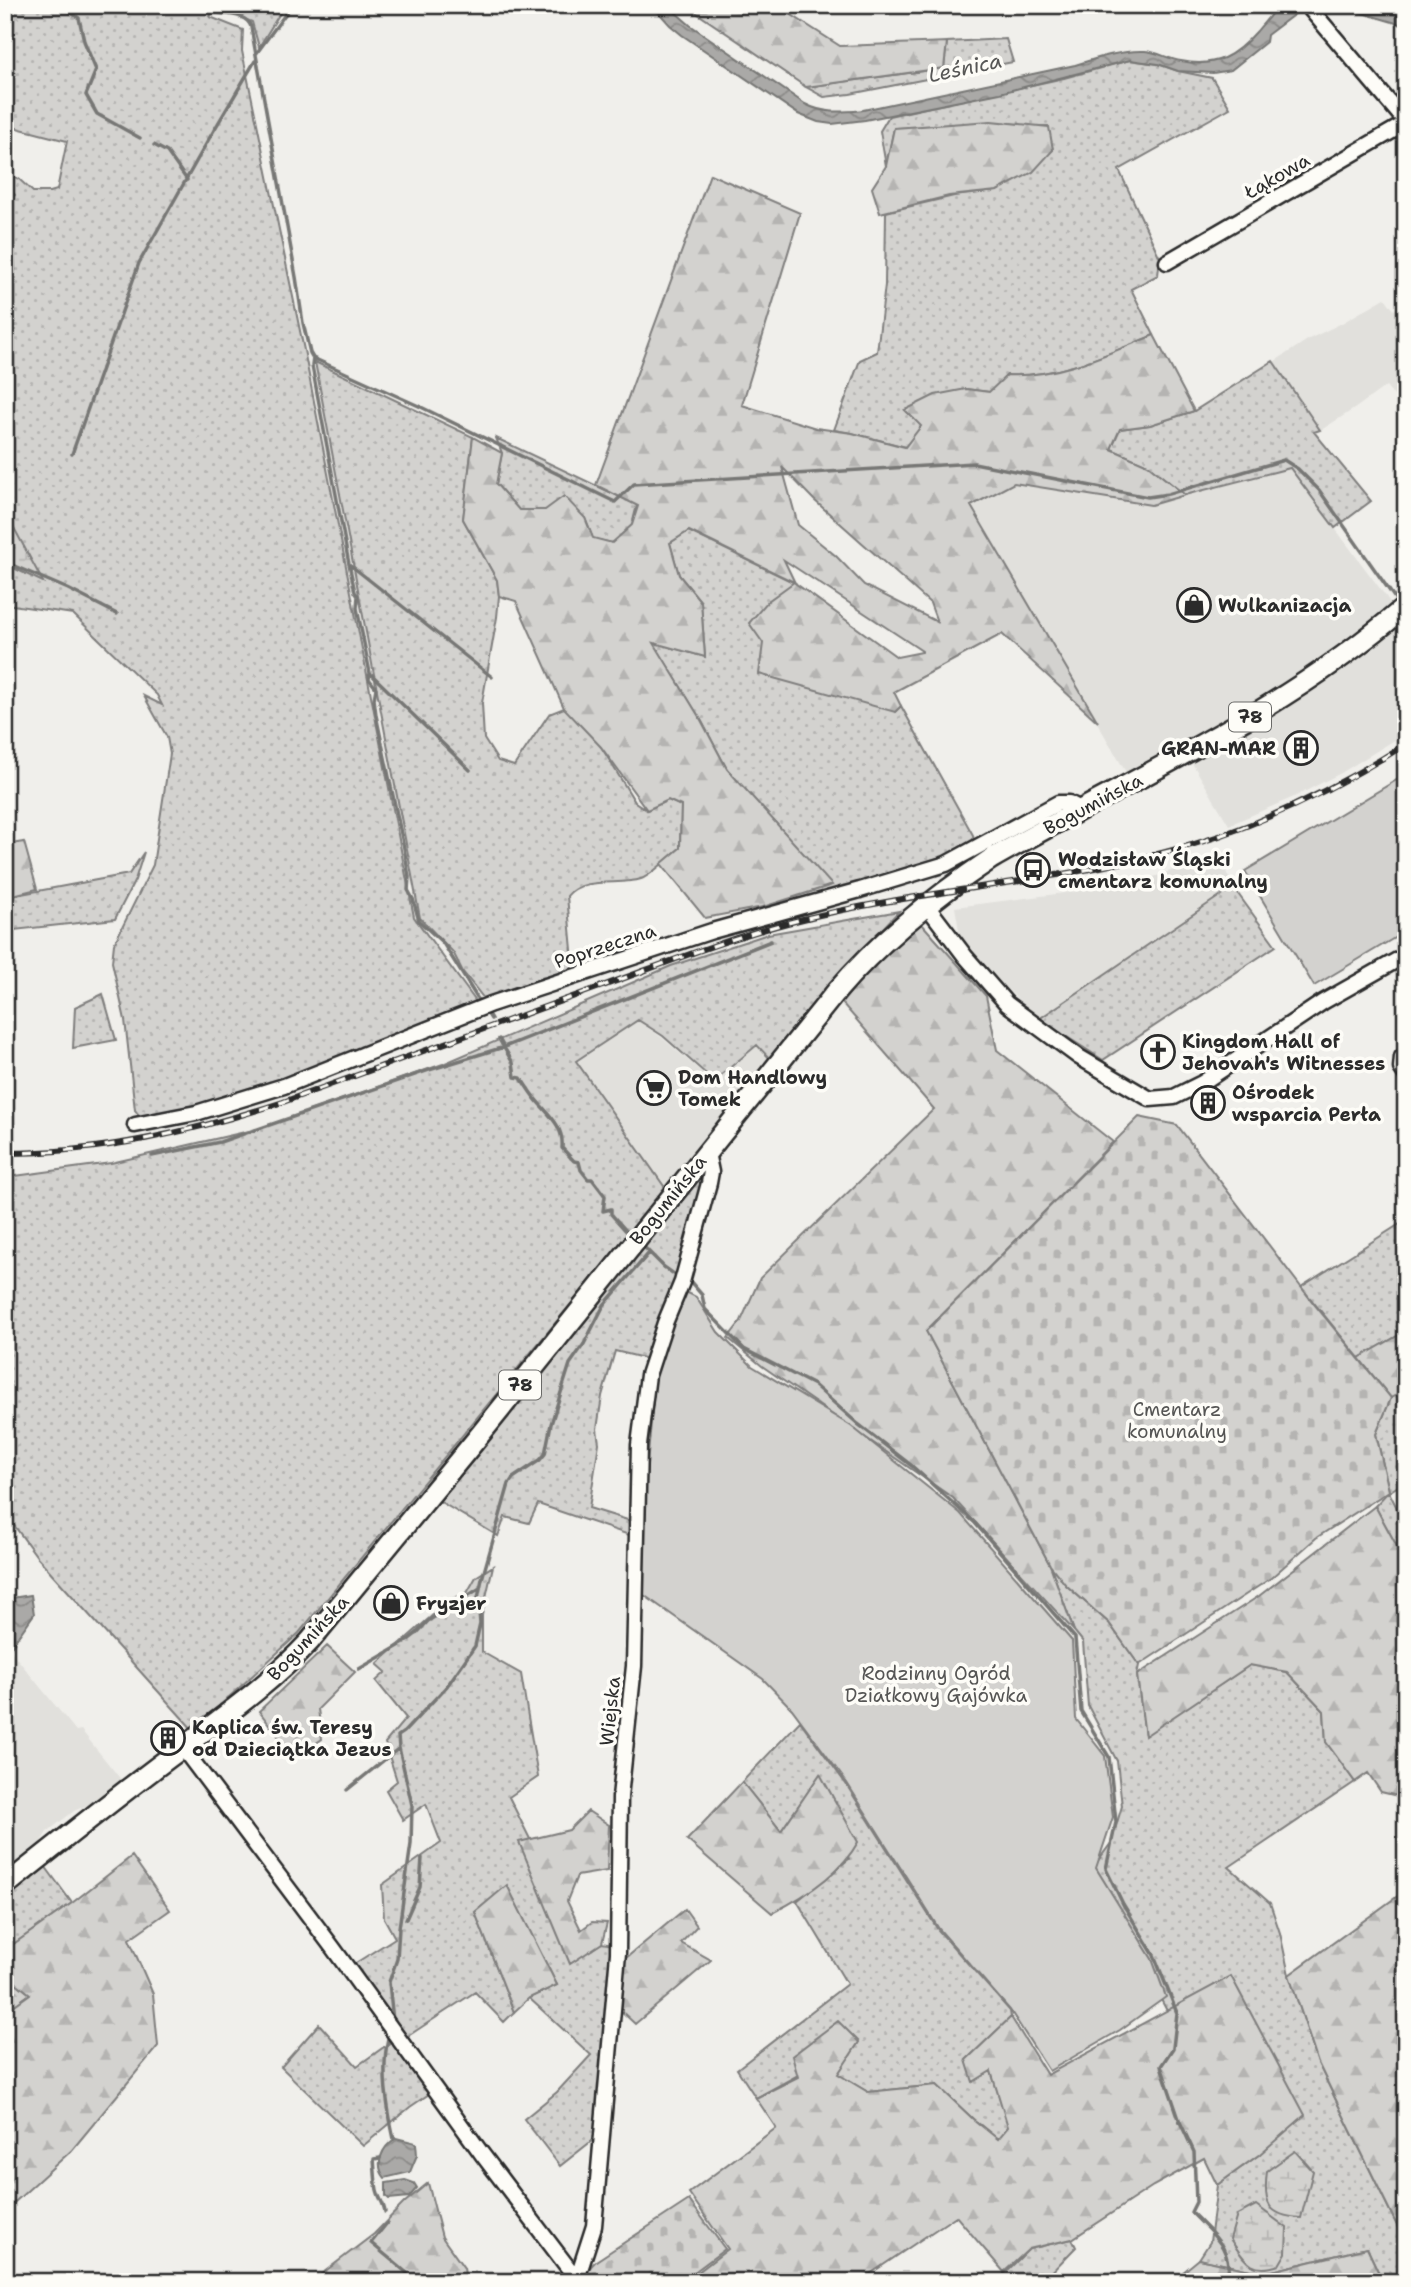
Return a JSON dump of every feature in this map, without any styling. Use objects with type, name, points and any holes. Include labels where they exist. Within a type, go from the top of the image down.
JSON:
[{"type":"main road","name":"Bogumińska","points":[[5,1886],[265,1684],[310,1641],[437,1488],[863,960],[890,934],[991,859],[1258,713],[1348,653],[1406,606]]},
{"type":"street","points":[[1310,10],[1406,123]]},
{"type":"street","name":"Łąkowa","points":[[1167,262],[1406,123]]},
{"type":"street","name":"Poprzeczna","points":[[135,1125],[196,1114],[284,1086],[491,1004],[712,931],[947,864],[1058,803],[1069,803],[1082,810]]},
{"type":"street","points":[[927,906],[965,956],[1007,1004],[1079,1056],[1150,1099],[1174,1097],[1202,1083],[1323,1002],[1406,955]]},
{"type":"street","points":[[1406,1054],[1402,1057],[1401,1068],[1406,1075]]},
{"type":"street","name":"Wiejska","points":[[577,2281],[594,2226],[618,1953],[620,1797],[634,1666],[639,1446],[643,1410],[651,1365],[682,1282],[709,1183],[711,1172],[706,1153]]},
{"type":"street","name":"Wiejska","points":[[182,1747],[577,2281]]},
{"type":"shaded area","points":[[1385,298],[1394,310],[1406,303],[1406,410],[1386,386],[1318,432],[1272,363],[1309,339]]},
{"type":"shaded area","points":[[1290,468],[1387,598],[1406,628],[1406,733],[1341,773],[1229,825],[1182,746],[1127,774],[971,506],[1014,483],[1151,505]]},
{"type":"shaded area","points":[[1218,854],[1233,887],[1039,1019],[1007,989],[960,936],[955,907],[1134,884]]},
{"type":"shaded area","points":[[638,1021],[713,1082],[757,1046],[772,1064],[668,1189],[577,1062]]},
{"type":"shaded area","points":[[10,1650],[76,1731],[81,1730],[123,1782],[96,1801],[74,1811],[47,1832],[37,1848],[5,1873],[5,1657]]},
{"type":"green space","points":[[5,5],[285,5],[259,47],[252,22],[215,7],[210,17],[243,30],[242,51],[305,355],[414,917],[477,1003],[304,1074],[209,1106],[143,1120],[135,1110],[125,1020],[112,962],[114,944],[153,865],[170,754],[167,737],[144,696],[162,705],[157,695],[73,614],[5,604],[5,172],[19,179],[33,192],[57,190],[67,141],[5,125]]},
{"type":"green space","points":[[685,5],[776,5],[840,46],[947,42],[944,68],[806,87]]},
{"type":"green space","points":[[1006,39],[1013,62],[850,94],[824,97],[806,87],[944,68],[947,42]]},
{"type":"green space","points":[[1130,60],[1212,78],[1230,108],[1119,170],[1160,258],[1158,275],[1131,289],[1154,335],[1064,369],[1007,375],[990,392],[966,389],[905,410],[922,426],[906,447],[834,430],[860,360],[877,352],[885,285],[886,212],[954,196],[997,191],[1053,150],[1048,126],[894,128],[886,166],[880,131],[889,116],[1064,78]]},
{"type":"green space","points":[[991,121],[1049,127],[1053,150],[1033,172],[997,191],[949,196],[880,213],[872,188],[886,166],[894,128]]},
{"type":"green space","points":[[710,174],[800,213],[742,405],[816,428],[852,433],[905,447],[921,426],[905,410],[935,395],[966,389],[989,392],[1007,375],[1064,369],[1154,335],[1194,411],[1150,425],[1120,429],[1111,449],[1148,465],[1185,495],[1151,505],[1014,483],[971,506],[1098,722],[1002,634],[894,692],[901,706],[895,712],[759,674],[763,643],[749,623],[768,601],[794,582],[689,531],[670,543],[679,575],[701,602],[705,657],[654,643],[727,769],[832,885],[763,907],[705,918],[661,864],[680,848],[681,806],[668,800],[647,810],[601,747],[564,708],[516,601],[499,596],[497,580],[463,519],[473,437],[502,453],[496,484],[519,510],[545,510],[564,496],[585,518],[593,538],[612,543],[632,525],[638,506],[596,485]],"holes":[[[782,467],[814,500],[930,603],[937,622],[864,585],[836,556],[798,525]],[[784,560],[922,651],[922,652],[897,657],[795,583]]]},
{"type":"green space","points":[[1273,361],[1320,430],[1314,432],[1371,501],[1335,528],[1290,468],[1185,495],[1148,465],[1111,449],[1119,429],[1150,425],[1194,411]]},
{"type":"green space","points":[[315,362],[473,437],[463,519],[497,580],[497,617],[482,703],[484,739],[498,761],[514,766],[549,714],[564,708],[581,714],[635,802],[647,810],[668,800],[681,806],[680,848],[655,870],[632,881],[582,886],[567,896],[574,971],[485,1000],[463,972],[453,952],[420,918]]},
{"type":"green space","points":[[496,438],[637,505],[632,525],[613,543],[593,539],[585,518],[545,510],[519,510],[496,484],[502,453]]},
{"type":"green space","points":[[6,513],[43,582],[5,564]]},
{"type":"green space","points":[[688,531],[795,583],[768,601],[895,712],[901,706],[973,835],[974,847],[766,911],[763,907],[831,885],[727,769],[701,720],[653,642],[705,657],[701,602],[679,575],[670,543]]},
{"type":"green space","points":[[1405,775],[1406,931],[1314,986],[1245,871]]},
{"type":"green space","points":[[24,842],[37,889],[5,897],[5,845]]},
{"type":"green space","points":[[144,852],[135,880],[115,919],[5,931],[5,897],[129,874]]},
{"type":"green space","points":[[1233,887],[1276,946],[1103,1060],[1039,1019]]},
{"type":"green space","points":[[899,911],[832,982],[772,1061],[757,1045],[714,1081],[663,1036],[638,1020],[576,1061],[666,1189],[299,1633],[193,1730],[38,1558],[5,1513],[5,1175],[15,1176],[111,1163],[258,1129],[443,1064],[671,966],[768,934]]},
{"type":"green space","points":[[921,923],[986,996],[997,1050],[1113,1142],[926,1331],[1050,1565],[1074,1631],[953,1498],[762,1366],[728,1338],[741,1321],[760,1278],[934,1109],[842,1003],[880,954]]},
{"type":"green space","points":[[103,994],[116,1040],[73,1048],[75,1007]]},
{"type":"green space","name":"Cmentarz komunalny","points":[[1139,1117],[1177,1125],[1314,1304],[1391,1398],[1376,1434],[1389,1491],[1316,1538],[1271,1578],[1139,1665],[1109,1623],[1066,1585],[1050,1565],[926,1331]]},
{"type":"green space","points":[[697,1178],[702,1182],[679,1280],[648,1359],[615,1351],[602,1396],[597,1429],[599,1443],[589,1508],[634,1522],[632,1536],[538,1504],[529,1523],[505,1517],[498,1536],[439,1501]]},
{"type":"green space","points":[[1406,1220],[1406,1331],[1359,1358],[1301,1287]]},
{"type":"green space","name":"Rodzinny Ogród Działkowy Gajówka","points":[[686,1292],[696,1297],[718,1332],[752,1366],[851,1426],[960,1513],[1072,1641],[1076,1719],[1105,1756],[1113,1817],[1096,1868],[1152,1959],[1166,1997],[1120,2030],[1049,2071],[1010,2010],[939,1929],[847,1783],[792,1709],[763,1679],[641,1593],[646,1476],[655,1380],[667,1335]]},
{"type":"green space","points":[[1406,1331],[1406,1390],[1391,1398],[1359,1358]]},
{"type":"green space","points":[[1406,1390],[1406,1481],[1389,1492],[1406,1526],[1406,1563],[1375,1506],[1389,1491],[1376,1434],[1391,1398]]},
{"type":"green space","points":[[1375,1506],[1406,1563],[1406,1603],[1400,1609],[1406,1616],[1406,1798],[1381,1792],[1368,1773],[1355,1782],[1326,1742],[1324,1711],[1287,1672],[1250,1665],[1145,1736],[1137,1675],[1259,1596]]},
{"type":"green space","points":[[1050,1565],[1066,1585],[1109,1623],[1139,1665],[1137,1675],[1145,1735],[1250,1665],[1287,1672],[1324,1711],[1326,1742],[1355,1782],[1229,1867],[1270,1903],[1289,1975],[1318,2063],[1406,2244],[1406,2282],[1383,2282],[1367,2248],[1264,2273],[1199,2259],[1210,2242],[1217,2185],[1260,2154],[1231,1977],[1167,2011],[1092,1869],[1111,1843],[1122,1806],[1117,1761],[1088,1706],[1083,1642],[1074,1631]]},
{"type":"green space","points":[[493,1566],[482,1615],[482,1652],[521,1674],[538,1777],[509,1797],[534,1847],[570,1963],[602,1943],[613,1945],[598,2136],[560,2166],[524,2119],[557,2092],[591,2055],[529,1998],[557,1985],[507,1886],[475,1912],[514,2012],[504,2022],[475,1992],[405,2038],[351,1966],[395,1938],[384,1918],[382,1885],[441,1843],[426,1804],[403,1820],[386,1790],[397,1781],[385,1743],[406,1718],[376,1681],[386,1672],[377,1664],[451,1599],[467,1593],[476,1577]]},
{"type":"green space","points":[[327,1646],[355,1672],[318,1709],[322,1739],[295,1758],[259,1711]]},
{"type":"green space","points":[[800,1721],[846,1784],[938,1930],[1010,2011],[1011,2017],[966,2060],[991,2071],[1009,2127],[998,2140],[937,2085],[868,2092],[837,2074],[859,2042],[756,2098],[737,2069],[847,1984],[797,1901],[849,1859],[820,1775],[781,1831],[742,1782]]},
{"type":"green space","points":[[820,1774],[858,1842],[832,1874],[797,1900],[772,1913],[687,1840],[742,1782],[781,1831]]},
{"type":"green space","points":[[588,1811],[609,1825],[607,1871],[577,1876],[567,1901],[581,1930],[592,1922],[607,1923],[602,1943],[570,1964],[519,1842],[569,1830]]},
{"type":"green space","points":[[132,1856],[170,1910],[129,1939],[153,1994],[158,2046],[72,2150],[5,2211],[5,2012],[30,1994],[5,1974],[5,1950]]},
{"type":"green space","points":[[45,1866],[72,1903],[5,1950],[5,1897]]},
{"type":"green space","points":[[507,1885],[557,1985],[529,1998],[514,2012],[475,1912]]},
{"type":"green space","points":[[1406,1890],[1406,2244],[1318,2063],[1289,1975]]},
{"type":"green space","points":[[685,1909],[697,1926],[681,1943],[711,1960],[635,2024],[618,2008],[620,1963]]},
{"type":"green space","points":[[5,1974],[30,1994],[5,2012]]},
{"type":"green space","points":[[1231,1976],[1305,2115],[1260,2154],[1217,2185],[1204,2158],[1153,2186],[1072,2239],[1029,2249],[1004,2272],[956,2216],[858,2282],[765,2282],[761,2278],[754,2282],[704,2282],[697,2273],[728,2249],[689,2193],[776,2128],[756,2098],[798,2077],[792,2056],[838,2021],[859,2042],[838,2074],[868,2092],[937,2085],[998,2139],[1008,2127],[991,2071],[973,2082],[966,2060],[1011,2017],[1047,2075]]},
{"type":"green space","points":[[319,2024],[357,2066],[394,2040],[432,2092],[363,2146],[281,2067]]},
{"type":"green space","points":[[1295,2151],[1313,2171],[1301,2218],[1274,2211],[1266,2192],[1267,2171]]},
{"type":"green space","points":[[428,2183],[442,2237],[464,2268],[466,2282],[311,2282],[374,2234]]},
{"type":"green space","points":[[689,2200],[725,2249],[681,2282],[587,2282],[587,2273],[596,2261]]},
{"type":"green space","points":[[1256,2205],[1287,2228],[1286,2253],[1279,2265],[1269,2268],[1249,2264],[1230,2239],[1237,2215]]},
{"type":"green space","points":[[1072,2239],[1076,2247],[1042,2282],[996,2282],[1029,2249]]},
{"type":"green space","points":[[1367,2248],[1383,2282],[1171,2282],[1199,2259],[1264,2273]]},
{"type":"water","points":[[652,5],[667,5],[690,25],[805,104],[826,111],[840,112],[863,110],[1127,52],[1150,52],[1193,63],[1215,61],[1241,47],[1277,5],[1297,5],[1300,10],[1267,35],[1266,42],[1231,70],[1213,73],[1178,71],[1158,64],[1130,60],[1000,93],[832,124],[798,114],[682,35]]},
{"type":"water","points":[[1335,5],[1365,5],[1406,18],[1406,26]]},
{"type":"water","points":[[31,1595],[34,1614],[5,1655],[5,1599]]},
{"type":"water","points":[[396,2138],[416,2143],[417,2155],[410,2172],[385,2178],[380,2167],[381,2156]]},
{"type":"water","points":[[405,2180],[414,2183],[417,2188],[409,2197],[389,2199],[386,2196],[386,2183]]},
{"type":"waterway","points":[[60,5],[79,18],[84,41],[96,70],[86,95],[97,114],[140,138]]},
{"type":"waterway","points":[[194,5],[210,10]]},
{"type":"waterway","points":[[256,54],[292,5]]},
{"type":"waterway","points":[[220,13],[242,18],[251,27],[303,323],[313,358],[312,366],[349,564],[358,596],[357,608],[369,679],[376,688],[376,715],[404,848],[409,877],[408,890],[419,921],[443,943],[479,1001]]},
{"type":"waterway","points":[[72,454],[139,263],[255,61]]},
{"type":"waterway","points":[[154,145],[167,152],[187,180]]},
{"type":"waterway","points":[[5,188],[14,195]]},
{"type":"waterway","points":[[5,282],[14,270],[12,238],[5,217],[8,210]]},
{"type":"waterway","points":[[313,358],[421,407],[615,502],[634,484],[974,463],[1148,497],[1168,494],[1284,460],[1298,469],[1319,490],[1396,600]]},
{"type":"waterway","points":[[5,562],[117,614]]},
{"type":"waterway","points":[[349,564],[492,677]]},
{"type":"waterway","points":[[371,674],[470,770]]},
{"type":"waterway","points":[[152,1156],[220,1142],[504,1047],[771,941]]},
{"type":"waterway","points":[[486,1011],[491,1019]]},
{"type":"waterway","points":[[499,1039],[513,1063],[515,1077],[521,1078],[558,1128],[562,1148],[574,1161],[579,1162],[581,1170],[605,1196],[603,1211],[611,1209],[611,1214],[628,1233]]},
{"type":"waterway","points":[[643,1246],[674,1274]]},
{"type":"waterway","points":[[347,1790],[399,1748],[398,1736],[447,1686],[475,1646],[480,1624],[478,1598],[509,1484],[545,1454],[551,1424],[570,1364],[584,1344],[604,1305],[649,1253]]},
{"type":"waterway","points":[[689,1280],[702,1295],[705,1309],[744,1349],[814,1385],[912,1466],[975,1523],[1075,1638],[1081,1711],[1109,1757],[1116,1822],[1106,1869],[1123,1904],[1154,1955],[1177,2013],[1173,2048],[1161,2066],[1180,2122],[1194,2152],[1196,2202],[1191,2212],[1220,2242],[1227,2259],[1228,2282]]},
{"type":"waterway","points":[[359,1669],[404,1643],[428,1621],[480,1588]]},
{"type":"waterway","points":[[393,2021],[389,1982],[397,1959],[411,1844],[412,1805],[399,1748]]},
{"type":"waterway","points":[[406,1919],[420,1887],[422,1858]]},
{"type":"waterway","points":[[388,2038],[385,2076],[394,2139]]},
{"type":"waterway","points":[[380,2158],[374,2159],[375,2178],[385,2212]]},
{"type":"waterway","points":[[387,2223],[371,2243],[407,2273],[407,2282]]},
{"type":"railway","points":[[5,1153],[111,1145],[215,1123],[283,1102],[697,951],[799,920],[890,901],[1117,864],[1195,844],[1258,821],[1319,794],[1406,744]]},
{"type":"place","name":"Wulkanizacja","points":[[1194,605]]},
{"type":"place","name":"GRAN-MAR","points":[[1301,748]]},
{"type":"place","name":"Wodzisław Śląski cmentarz komunalny","points":[[1033,870]]},
{"type":"place","name":"Kingdom Hall of Jehovah's Witnesses","points":[[1158,1052]]},
{"type":"place","name":"Dom Handlowy Tomek","points":[[654,1088]]},
{"type":"place","name":"Ośrodek wsparcia Perła","points":[[1208,1103]]},
{"type":"place","name":"Fryzjer","points":[[391,1603]]},
{"type":"place","name":"Kaplica św. Teresy od Dzieciątka Jezus","points":[[168,1738]]},
{"type":"water label","name":"Leśnica","points":[[965,68]]}]
